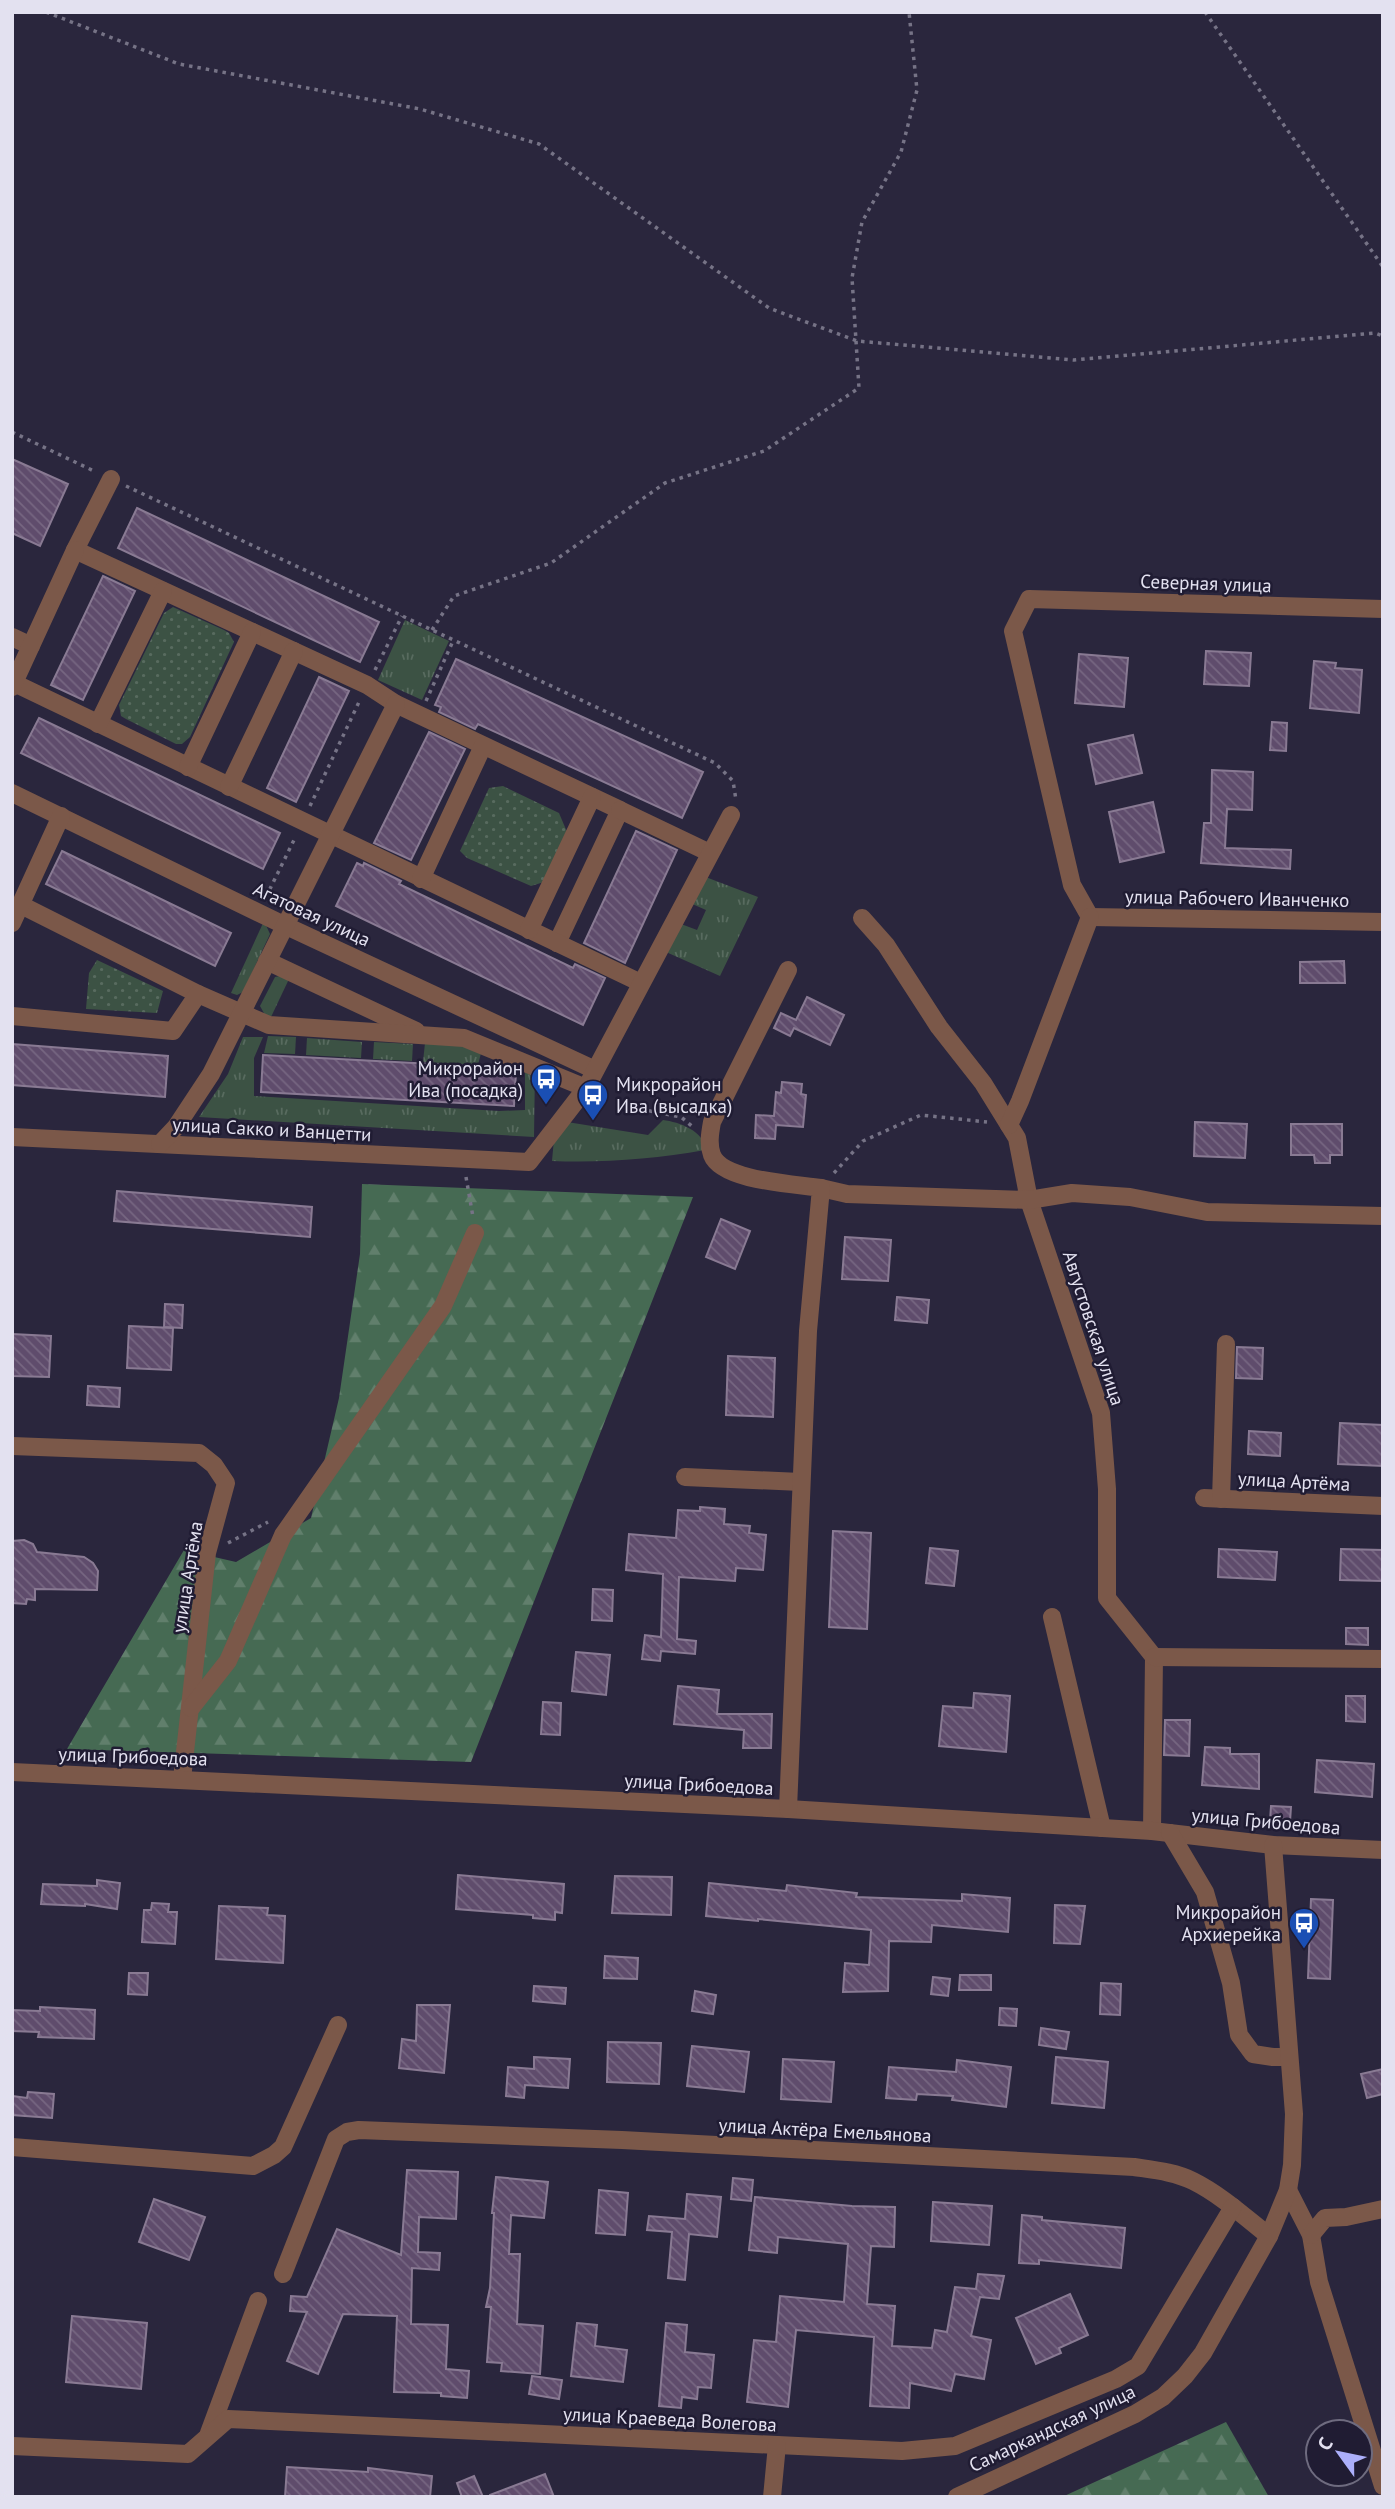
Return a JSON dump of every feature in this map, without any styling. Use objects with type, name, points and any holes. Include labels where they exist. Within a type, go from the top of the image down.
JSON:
[{"type":"street","points":[[111,479],[13,685],[641,983]]},
{"type":"street","points":[[75,550],[367,685],[419,716],[710,853]]},
{"type":"street","points":[[98,724],[163,591]]},
{"type":"street","name":"Северная улица","points":[[1090,917],[1072,885],[1013,631],[1029,599],[1383,609]]},
{"type":"street","points":[[188,767],[252,632]]},
{"type":"street","points":[[12,637],[31,646]]},
{"type":"street","points":[[229,787],[294,651]]},
{"type":"street","points":[[160,1144],[176,1127],[211,1074],[396,704]]},
{"type":"street","points":[[421,878],[483,746]]},
{"type":"street","name":"Агатовая улица","points":[[12,793],[595,1070]]},
{"type":"street","points":[[529,930],[592,797]]},
{"type":"street","points":[[557,943],[620,810]]},
{"type":"street","points":[[21,905],[198,994],[269,1026],[464,1038],[586,1088],[731,815]]},
{"type":"street","points":[[12,923],[61,816]]},
{"type":"street","points":[[1009,1125],[1090,917]]},
{"type":"street","name":"улица Рабочего Иванченко","points":[[1090,917],[1383,922]]},
{"type":"street","name":"Августовская улица","points":[[862,918],[886,945],[939,1027],[982,1083],[1017,1138],[1029,1200],[1101,1413],[1107,1489],[1107,1598],[1154,1657]]},
{"type":"street","points":[[267,961],[426,1036]]},
{"type":"street","points":[[788,970],[712,1122],[709,1141],[713,1157],[724,1169],[738,1175],[847,1194],[1029,1200],[1072,1193],[1130,1197],[1207,1212],[1383,1216]]},
{"type":"street","points":[[12,1016],[173,1031],[198,994]]},
{"type":"street","name":"улица Сакко и Ванцетти","points":[[12,1136],[528,1163],[586,1088]]},
{"type":"street","points":[[788,1809],[808,1331],[821,1188]]},
{"type":"street","points":[[191,1708],[228,1661],[283,1535],[443,1306],[475,1233]]},
{"type":"street","name":"улица Артёма","points":[[1226,1345],[1213,1498],[1383,1506]]},
{"type":"street","name":"улица Артёма","points":[[12,1446],[199,1452],[214,1465],[226,1483],[207,1553],[182,1779]]},
{"type":"street","points":[[685,1477],[801,1482]]},
{"type":"street","points":[[1052,1617],[1102,1828]]},
{"type":"street","points":[[1289,2057],[1253,2054],[1239,2035],[1231,1983],[1205,1892],[1161,1832],[1154,1657],[1383,1659]]},
{"type":"street","name":"улица Грибоедова","points":[[12,1772],[788,1809],[1161,1832],[1273,1845],[1383,1850]]},
{"type":"street","name":"Самаркандская улица","points":[[957,2497],[1135,2414],[1163,2397],[1185,2376],[1203,2353],[1269,2236],[1288,2190],[1294,2114],[1273,1845]]},
{"type":"street","points":[[12,2147],[253,2166],[283,2147],[338,2025]]},
{"type":"street","name":"улица Актёра Емельянова","points":[[283,2274],[336,2139],[347,2132],[359,2130],[622,2140],[1135,2167],[1167,2172],[1192,2181],[1233,2207],[1269,2236]]},
{"type":"street","points":[[1288,2190],[1311,2235],[1320,2282],[1383,2486]]},
{"type":"street","name":"улица Краеведа Волегова","points":[[12,2446],[188,2454],[228,2419],[902,2451],[955,2446],[1116,2379],[1138,2366],[1233,2207]]},
{"type":"street","points":[[1311,2235],[1325,2218],[1346,2217],[1383,2209]]},
{"type":"street","points":[[208,2437],[258,2301]]},
{"type":"street","points":[[772,2497],[776,2445]]},
{"type":"path","points":[[46,12],[178,64],[420,109],[540,144],[769,308],[857,341],[1073,360],[1375,333],[1383,336]]},
{"type":"path","points":[[432,630],[454,596],[551,563],[664,483],[764,451],[859,388],[852,278],[862,222],[901,152],[917,90],[909,12]]},
{"type":"path","points":[[1205,12],[1383,267]]},
{"type":"path","points":[[12,432],[715,763],[733,781],[737,799],[731,815]]},
{"type":"path","points":[[258,912],[402,616]]},
{"type":"path","points":[[419,716],[453,640]]},
{"type":"path","points":[[624,1106],[681,1117],[709,1141]]},
{"type":"path","points":[[821,1188],[863,1141],[921,1115],[1009,1125]]},
{"type":"path","points":[[464,1160],[475,1233]]},
{"type":"path","points":[[207,1553],[268,1522]]},
{"type":"green space","points":[[173,607],[224,630],[234,642],[190,737],[182,744],[176,744],[121,716],[119,705],[164,613]]},
{"type":"green space","points":[[405,620],[449,641],[422,700],[378,680]]},
{"type":"green space","points":[[503,786],[559,813],[567,832],[544,882],[531,886],[467,858],[460,851],[489,788]]},
{"type":"green space","points":[[703,876],[758,897],[720,976],[666,952],[681,924],[697,930],[706,910],[690,903]]},
{"type":"green space","points":[[264,921],[270,934],[243,992],[237,995],[231,993]]},
{"type":"green space","points":[[97,960],[163,991],[157,1013],[86,1009],[89,973]]},
{"type":"green space","points":[[275,977],[289,979],[271,1017],[265,1015],[260,1006]]},
{"type":"green space","points":[[268,1036],[296,1037],[295,1054],[264,1053]]},
{"type":"green space","points":[[243,1037],[263,1037],[254,1058],[254,1096],[499,1111],[525,1110],[525,1064],[535,1068],[534,1137],[199,1117],[228,1074]]},
{"type":"green space","points":[[307,1038],[362,1042],[361,1058],[306,1055]]},
{"type":"green space","points":[[374,1042],[413,1044],[412,1061],[373,1059]]},
{"type":"green space","points":[[425,1043],[471,1047],[481,1053],[478,1065],[423,1062]]},
{"type":"green space","points":[[663,1120],[683,1125],[696,1133],[704,1143],[705,1150],[629,1160],[552,1161],[554,1139],[567,1122],[648,1135]]},
{"type":"green space","points":[[362,1184],[693,1197],[471,1762],[67,1749],[184,1550],[236,1562],[311,1518],[339,1398],[360,1254]]},
{"type":"green space","points":[[1226,2422],[1269,2497],[1062,2497]]},
{"type":"building","points":[[12,459],[68,484],[40,546],[12,533]]},
{"type":"building","points":[[137,508],[379,622],[360,662],[118,548]]},
{"type":"building","points":[[103,576],[135,591],[83,700],[51,685]]},
{"type":"building","points":[[1206,651],[1251,653],[1249,686],[1204,684]]},
{"type":"building","points":[[1079,654],[1128,658],[1124,707],[1075,703]]},
{"type":"building","points":[[456,659],[703,772],[682,818],[478,724],[475,729],[439,712],[441,707],[435,705]]},
{"type":"building","points":[[1314,661],[1336,663],[1335,668],[1362,670],[1359,713],[1310,708]]},
{"type":"building","points":[[319,677],[349,691],[296,802],[267,788]]},
{"type":"building","points":[[39,718],[280,833],[263,869],[21,753]]},
{"type":"building","points":[[1272,722],[1287,723],[1286,751],[1270,750]]},
{"type":"building","points":[[429,732],[465,749],[411,860],[374,843]]},
{"type":"building","points":[[1133,735],[1142,773],[1096,784],[1088,745]]},
{"type":"building","points":[[1212,770],[1253,772],[1252,810],[1227,809],[1225,848],[1291,850],[1290,869],[1201,863],[1204,823],[1211,823]]},
{"type":"building","points":[[1153,802],[1164,852],[1120,862],[1109,812]]},
{"type":"building","points":[[636,831],[677,850],[625,963],[584,943]]},
{"type":"building","points":[[62,851],[231,933],[215,966],[46,884]]},
{"type":"building","points":[[357,863],[363,866],[364,863],[401,881],[399,884],[573,968],[575,964],[605,978],[583,1025],[336,906]]},
{"type":"building","points":[[1344,961],[1345,983],[1300,983],[1300,962]]},
{"type":"building","points":[[807,997],[844,1015],[830,1045],[794,1028],[790,1036],[774,1028],[781,1013],[796,1020]]},
{"type":"building","points":[[12,1044],[168,1056],[165,1097],[12,1085]]},
{"type":"building","points":[[263,1055],[508,1068],[516,1072],[514,1106],[261,1092]]},
{"type":"building","points":[[782,1082],[802,1084],[801,1094],[806,1095],[803,1127],[776,1125],[775,1139],[755,1138],[756,1115],[774,1116],[776,1092],[781,1093]]},
{"type":"building","points":[[1195,1122],[1247,1124],[1245,1158],[1194,1156]]},
{"type":"building","points":[[1291,1124],[1342,1124],[1342,1155],[1330,1155],[1330,1163],[1315,1163],[1314,1155],[1291,1155]]},
{"type":"building","points":[[117,1191],[312,1207],[310,1237],[114,1221]]},
{"type":"building","points":[[721,1219],[750,1231],[735,1269],[706,1257]]},
{"type":"building","points":[[845,1237],[891,1240],[888,1281],[842,1279]]},
{"type":"building","points":[[897,1297],[929,1300],[927,1323],[895,1320]]},
{"type":"building","points":[[165,1304],[183,1305],[182,1328],[164,1327]]},
{"type":"building","points":[[129,1326],[173,1328],[171,1370],[127,1368]]},
{"type":"building","points":[[12,1334],[51,1336],[49,1377],[12,1376]]},
{"type":"building","points":[[1237,1347],[1263,1348],[1262,1379],[1236,1378]]},
{"type":"building","points":[[728,1356],[775,1358],[773,1417],[726,1415]]},
{"type":"building","points":[[88,1386],[120,1388],[119,1407],[87,1405]]},
{"type":"building","points":[[1340,1423],[1383,1425],[1383,1466],[1338,1464]]},
{"type":"building","points":[[1249,1431],[1281,1433],[1280,1456],[1248,1454]]},
{"type":"building","points":[[700,1507],[725,1509],[724,1524],[750,1526],[749,1533],[766,1535],[763,1570],[736,1568],[735,1581],[679,1577],[677,1639],[696,1641],[695,1654],[661,1651],[660,1661],[642,1659],[645,1635],[661,1637],[663,1574],[626,1570],[629,1534],[676,1538],[678,1510],[700,1511]]},
{"type":"building","points":[[833,1531],[871,1533],[867,1629],[829,1627]]},
{"type":"building","points":[[24,1540],[33,1544],[37,1552],[84,1557],[93,1563],[98,1571],[97,1590],[35,1589],[35,1600],[27,1599],[26,1604],[12,1603],[12,1541]]},
{"type":"building","points":[[930,1548],[958,1551],[954,1586],[926,1583]]},
{"type":"building","points":[[1219,1549],[1277,1552],[1275,1580],[1218,1577]]},
{"type":"building","points":[[1341,1549],[1383,1550],[1383,1581],[1340,1580]]},
{"type":"building","points":[[593,1589],[613,1590],[612,1621],[592,1620]]},
{"type":"building","points":[[1346,1628],[1368,1628],[1368,1645],[1346,1644]]},
{"type":"building","points":[[576,1652],[610,1655],[606,1695],[572,1691]]},
{"type":"building","points":[[678,1686],[719,1690],[717,1714],[772,1714],[771,1748],[743,1748],[744,1730],[674,1724]]},
{"type":"building","points":[[974,1693],[1010,1696],[1006,1752],[939,1746],[943,1706],[973,1708]]},
{"type":"building","points":[[1346,1696],[1365,1696],[1365,1722],[1346,1721]]},
{"type":"building","points":[[543,1702],[561,1703],[560,1735],[541,1734]]},
{"type":"building","points":[[1165,1720],[1190,1720],[1189,1756],[1164,1755]]},
{"type":"building","points":[[1205,1747],[1230,1748],[1230,1754],[1259,1754],[1259,1789],[1202,1785]]},
{"type":"building","points":[[1317,1760],[1374,1764],[1372,1797],[1315,1792]]},
{"type":"building","points":[[1271,1806],[1291,1807],[1290,1822],[1270,1821]]},
{"type":"building","points":[[458,1875],[564,1884],[562,1913],[555,1912],[555,1920],[533,1918],[533,1915],[456,1909]]},
{"type":"building","points":[[615,1876],[672,1877],[671,1915],[612,1913]]},
{"type":"building","points":[[97,1880],[120,1883],[117,1909],[85,1904],[41,1904],[43,1884],[97,1886]]},
{"type":"building","points":[[709,1883],[786,1891],[787,1885],[857,1893],[856,1897],[962,1901],[962,1894],[1010,1898],[1008,1932],[932,1925],[931,1942],[889,1941],[888,1991],[843,1992],[845,1963],[869,1965],[871,1930],[706,1916]]},
{"type":"building","points":[[1311,1899],[1333,1900],[1330,1979],[1308,1978]]},
{"type":"building","points":[[152,1903],[169,1904],[168,1912],[177,1912],[175,1944],[142,1942],[144,1910],[151,1910]]},
{"type":"building","points":[[1055,1905],[1085,1906],[1080,1944],[1054,1943]]},
{"type":"building","points":[[219,1906],[268,1908],[267,1915],[285,1916],[283,1963],[216,1959]]},
{"type":"building","points":[[605,1956],[638,1958],[637,1979],[604,1978]]},
{"type":"building","points":[[129,1973],[148,1973],[147,1995],[128,1994]]},
{"type":"building","points":[[960,1975],[991,1975],[991,1990],[959,1990]]},
{"type":"building","points":[[933,1977],[950,1979],[948,1996],[931,1994]]},
{"type":"building","points":[[1101,1983],[1121,1984],[1120,2015],[1100,2014]]},
{"type":"building","points":[[534,1986],[566,1988],[565,2004],[533,2001]]},
{"type":"building","points":[[695,1991],[716,1995],[713,2014],[692,2011]]},
{"type":"building","points":[[417,2005],[450,2005],[444,2073],[399,2068],[402,2039],[416,2041]]},
{"type":"building","points":[[40,2007],[95,2010],[94,2039],[38,2037],[39,2032],[12,2031],[12,2010],[40,2011]]},
{"type":"building","points":[[1000,2008],[1017,2009],[1016,2026],[999,2025]]},
{"type":"building","points":[[1041,2028],[1069,2032],[1066,2049],[1039,2045]]},
{"type":"building","points":[[608,2042],[661,2043],[659,2084],[607,2082]]},
{"type":"building","points":[[692,2046],[749,2052],[744,2092],[687,2086]]},
{"type":"building","points":[[534,2057],[570,2059],[568,2088],[525,2085],[524,2098],[506,2096],[508,2067],[534,2069]]},
{"type":"building","points":[[1056,2057],[1108,2062],[1104,2108],[1052,2103]]},
{"type":"building","points":[[783,2059],[834,2062],[831,2102],[781,2099]]},
{"type":"building","points":[[957,2060],[1011,2067],[1006,2107],[952,2100],[953,2096],[917,2094],[916,2100],[886,2098],[889,2067],[956,2072]]},
{"type":"building","points":[[1383,2069],[1383,2094],[1367,2098],[1361,2074]]},
{"type":"building","points":[[28,2092],[54,2094],[52,2118],[12,2115],[12,2096],[27,2098]]},
{"type":"building","points":[[407,2170],[458,2172],[456,2219],[419,2217],[418,2252],[440,2253],[439,2270],[412,2268],[411,2324],[448,2325],[446,2369],[469,2371],[467,2398],[441,2396],[441,2393],[394,2392],[397,2316],[343,2314],[318,2374],[287,2361],[307,2312],[290,2311],[291,2296],[307,2297],[337,2229],[401,2255]]},
{"type":"building","points":[[496,2177],[548,2182],[544,2218],[511,2215],[509,2254],[520,2254],[517,2324],[543,2326],[540,2374],[501,2371],[502,2363],[487,2362],[491,2307],[486,2307],[490,2288]]},
{"type":"building","points":[[733,2178],[753,2180],[751,2201],[731,2199]]},
{"type":"building","points":[[599,2190],[628,2193],[625,2235],[596,2233]]},
{"type":"building","points":[[687,2194],[721,2197],[717,2237],[689,2234],[685,2280],[668,2278],[672,2232],[647,2230],[649,2216],[685,2219]]},
{"type":"building","points":[[755,2197],[895,2207],[894,2247],[871,2246],[867,2304],[895,2306],[892,2346],[932,2348],[935,2330],[947,2332],[955,2287],[976,2289],[978,2274],[1004,2276],[999,2299],[980,2297],[971,2336],[991,2340],[984,2379],[955,2374],[951,2391],[910,2383],[909,2408],[870,2406],[874,2337],[796,2330],[788,2407],[747,2402],[754,2340],[776,2342],[780,2296],[844,2302],[848,2244],[778,2237],[777,2253],[749,2250]]},
{"type":"building","points":[[154,2199],[205,2217],[189,2260],[139,2242]]},
{"type":"building","points":[[933,2202],[992,2206],[989,2245],[931,2241]]},
{"type":"building","points":[[1022,2215],[1042,2217],[1042,2220],[1125,2228],[1121,2268],[1039,2260],[1039,2264],[1019,2263]]},
{"type":"building","points":[[1070,2294],[1088,2335],[1059,2348],[1061,2353],[1036,2364],[1016,2318]]},
{"type":"building","points":[[72,2316],[147,2323],[141,2389],[66,2382]]},
{"type":"building","points":[[577,2323],[597,2325],[595,2346],[627,2350],[623,2382],[571,2376]]},
{"type":"building","points":[[666,2323],[687,2325],[685,2352],[714,2355],[711,2388],[698,2387],[697,2399],[682,2397],[681,2408],[659,2406]]},
{"type":"building","points":[[532,2376],[562,2380],[559,2399],[529,2394]]},
{"type":"building","points":[[287,2467],[368,2472],[368,2468],[432,2476],[430,2497],[285,2497]]},
{"type":"building","points":[[545,2474],[554,2497],[490,2497],[490,2495]]},
{"type":"building","points":[[474,2476],[483,2497],[462,2497],[457,2483]]},
{"type":"place","name":"Микрорайон Ива (посадка)","points":[[546,1106]]},
{"type":"place","name":"Микрорайон Ива (высадка)","points":[[593,1122]]},
{"type":"place","name":"Микрорайон Архиерейка","points":[[1304,1950]]}]
